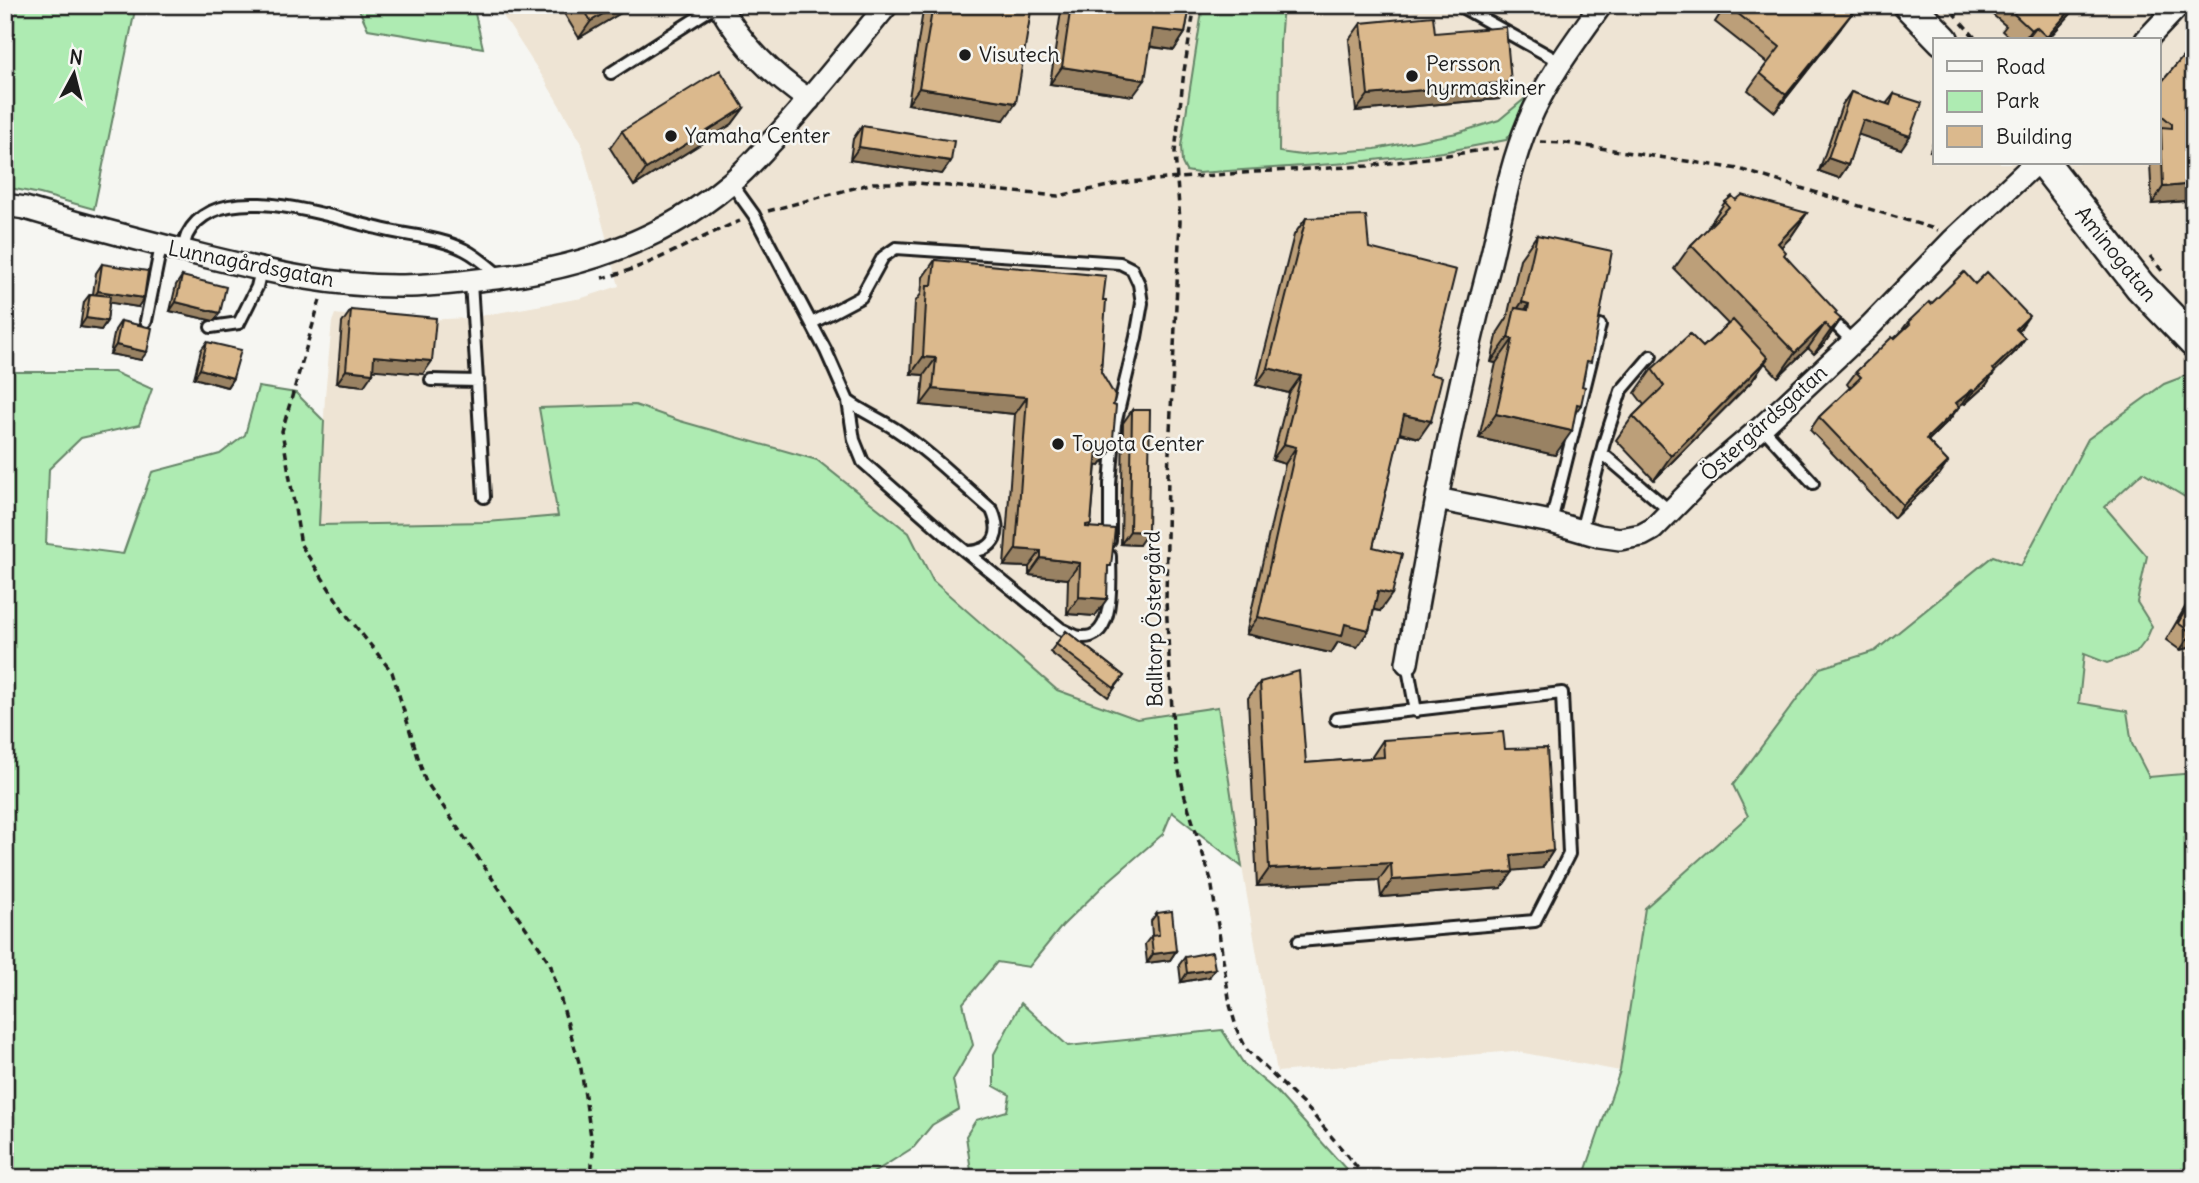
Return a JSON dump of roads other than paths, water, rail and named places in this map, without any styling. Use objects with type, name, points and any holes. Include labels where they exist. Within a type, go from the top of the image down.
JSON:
[{"type":"street","points":[[718,5],[735,32],[756,57],[787,85],[809,100]]},
{"type":"street","name":"Lunnagårdsgatan","points":[[5,205],[261,270],[344,283],[402,286],[471,282],[533,273],[572,264],[636,243],[676,222],[731,183],[809,100],[887,5]]},
{"type":"street","points":[[1406,663],[1471,337],[1521,145],[1528,123],[1560,62],[1601,5]]},
{"type":"street","points":[[1909,5],[1940,38]]},
{"type":"street","points":[[2148,38],[2179,5]]},
{"type":"street","name":"Östergårdsgatan","points":[[1437,499],[1620,539],[1642,535],[1653,528],[1709,472],[1853,342],[1952,241],[2033,164]]},
{"type":"street","name":"Aminogatan","points":[[2044,164],[2140,286],[2194,342]]},
{"type":"lane","points":[[611,73],[718,5]]},
{"type":"lane","points":[[1458,5],[1560,62]]},
{"type":"lane","points":[[731,183],[754,215],[813,323],[848,401],[854,440],[863,462],[1061,629],[1079,637],[1101,631],[1108,615],[1110,484],[1115,424],[1142,303],[1139,284],[1132,270],[1120,263],[896,248],[883,257],[861,297],[813,323]]},
{"type":"lane","points":[[183,251],[187,235],[201,218],[232,206],[259,203],[290,206],[464,249],[501,277]]},
{"type":"lane","points":[[146,321],[160,246]]},
{"type":"lane","points":[[211,327],[239,323],[257,286],[261,270]]},
{"type":"lane","points":[[471,282],[484,497]]},
{"type":"lane","points":[[1818,307],[1853,342]]},
{"type":"lane","points":[[1551,522],[1600,325]]},
{"type":"lane","points":[[1581,530],[1622,391],[1651,356]]},
{"type":"lane","points":[[431,380],[478,382]]},
{"type":"lane","points":[[848,401],[922,449],[992,510],[998,524],[993,543],[983,551],[969,552]]},
{"type":"lane","points":[[1762,426],[1813,483]]},
{"type":"lane","points":[[1602,453],[1670,511]]},
{"type":"lane","points":[[1406,663],[1416,711]]},
{"type":"lane","points":[[1299,941],[1535,921],[1569,854],[1562,692],[1336,719]]},
{"type":"place","name":"Visutech","points":[[965,55]]},
{"type":"place","name":"Persson hyrmaskiner","points":[[1412,76]]},
{"type":"place","name":"Yamaha Center","points":[[671,136]]},
{"type":"place","name":"Toyota Center","points":[[1058,444]]}]
